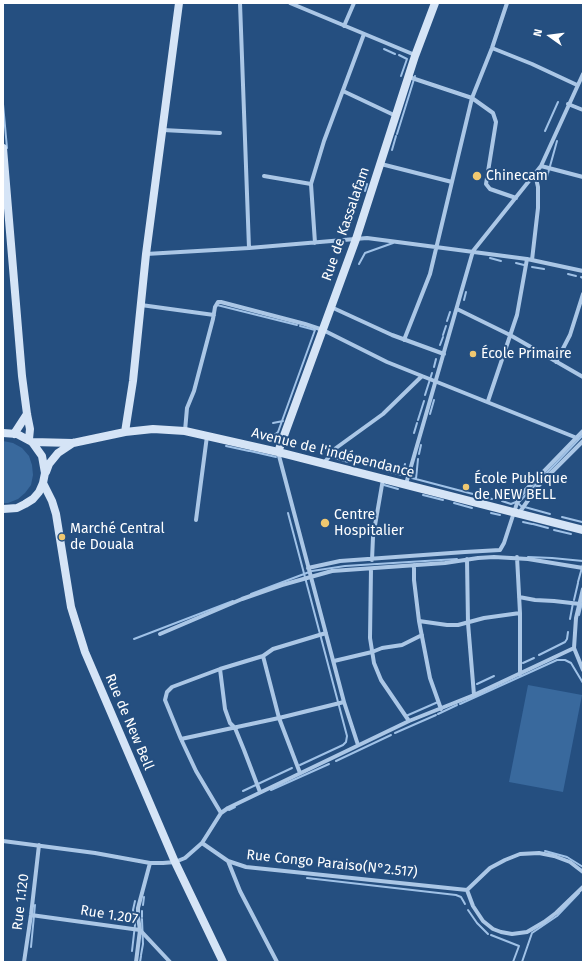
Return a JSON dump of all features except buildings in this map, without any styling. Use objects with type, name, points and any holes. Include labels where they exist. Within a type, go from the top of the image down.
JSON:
[{"type":"main road","points":[[125,432],[133,382],[146,254],[178,3]]},
{"type":"main road","name":"Rue de Kassalafam","points":[[278,452],[356,239],[415,56],[435,3]]},
{"type":"main road","points":[[3,148],[22,376],[31,441],[42,456],[45,473]]},
{"type":"main road","points":[[14,434],[27,414]]},
{"type":"main road","name":"Avenue de l'indépendance","points":[[74,443],[125,432],[153,429],[185,431],[324,463],[583,530]]},
{"type":"main road","points":[[3,433],[14,434],[31,441],[74,443]]},
{"type":"main road","points":[[4,510],[21,506],[33,499],[39,492],[45,473],[58,453],[74,443]]},
{"type":"main road","name":"Rue de New Bell","points":[[43,483],[52,501],[56,514],[72,607],[85,652],[175,862],[223,962]]},
{"type":"street","points":[[240,3],[249,248]]},
{"type":"street","points":[[290,3],[415,56]]},
{"type":"street","points":[[344,26],[354,3]]},
{"type":"street","points":[[404,340],[430,274],[472,98],[492,48],[507,3]]},
{"type":"street","points":[[315,243],[311,184],[322,147],[364,34]]},
{"type":"street","points":[[492,48],[532,64],[577,86]]},
{"type":"street","points":[[406,484],[473,251],[540,166],[583,74]]},
{"type":"street","points":[[409,77],[472,98],[490,110],[496,117],[496,122],[486,178],[487,187],[516,198]]},
{"type":"street","points":[[343,91],[396,117]]},
{"type":"street","points":[[568,104],[583,110]]},
{"type":"street","points":[[162,130],[220,133]]},
{"type":"street","points":[[381,164],[452,182]]},
{"type":"street","points":[[540,166],[583,177]]},
{"type":"street","points":[[488,402],[517,315],[530,259],[538,208],[538,188],[535,174]]},
{"type":"street","points":[[264,176],[311,184]]},
{"type":"street","points":[[146,254],[249,248],[367,238],[530,259],[583,271]]},
{"type":"street","points":[[556,362],[570,335],[583,294]]},
{"type":"street","points":[[185,431],[187,408],[194,391],[217,304],[222,302],[322,330],[387,362],[577,438]]},
{"type":"street","points":[[141,305],[214,315]]},
{"type":"street","points":[[331,307],[404,340],[444,354]]},
{"type":"street","points":[[456,309],[510,335],[583,377]]},
{"type":"street","points":[[324,463],[336,448],[383,414],[422,376]]},
{"type":"street","points":[[308,568],[330,562],[500,550],[516,512],[519,497],[523,491],[583,431]]},
{"type":"street","points":[[196,520],[207,436]]},
{"type":"street","points":[[516,512],[539,485],[583,441]]},
{"type":"street","points":[[278,452],[344,702],[358,745]]},
{"type":"street","points":[[372,560],[373,537],[383,478]]},
{"type":"street","points":[[517,557],[520,613],[520,674]]},
{"type":"street","points":[[160,634],[242,599],[332,571],[445,563],[478,558],[517,557],[583,568]]},
{"type":"street","points":[[467,560],[468,623],[474,695]]},
{"type":"street","points":[[414,564],[414,580],[419,621],[430,678],[440,710]]},
{"type":"street","points":[[371,568],[370,616],[374,663],[381,680],[408,721]]},
{"type":"street","points":[[583,589],[576,618],[574,648],[583,670]]},
{"type":"street","points":[[519,596],[535,600],[580,604]]},
{"type":"street","points":[[419,621],[452,625],[468,623],[484,618],[520,613]]},
{"type":"street","points":[[221,813],[196,771],[181,739],[165,700],[167,692],[172,687],[220,669],[263,656],[273,649],[326,633]]},
{"type":"street","points":[[334,661],[372,652],[382,648],[402,645],[422,635]]},
{"type":"street","points":[[3,841],[39,845],[150,863],[175,862],[185,858],[202,843],[221,813],[228,808],[408,721],[440,710],[574,648]]},
{"type":"street","points":[[263,656],[279,718],[300,773]]},
{"type":"street","points":[[220,669],[225,709],[230,724],[235,728],[260,792]]},
{"type":"street","points":[[181,739],[235,728],[344,702]]},
{"type":"street","name":"Rue Congo Paraiso(N°2.517)","points":[[202,843],[228,861],[246,867],[467,890]]},
{"type":"street","name":"Rue 1.120","points":[[24,962],[39,845]]},
{"type":"street","points":[[583,872],[570,862],[554,856],[539,853],[520,854],[490,868],[467,890],[473,906],[483,921],[493,929],[512,934],[527,932],[539,925],[556,913],[583,886]]},
{"type":"street","points":[[228,861],[240,891],[276,962]]},
{"type":"street","points":[[136,962],[140,930],[138,908],[150,863]]},
{"type":"street","name":"Rue 1.207","points":[[31,915],[140,930],[170,962]]},
{"type":"shaded area","points":[[3,441],[13,443],[22,448],[29,456],[33,475],[31,485],[25,493],[18,499],[8,503],[3,503]]},
{"type":"shaded area","points":[[528,685],[582,695],[563,792],[509,782]]},
{"type":"waterway","points":[[384,49],[395,54]]},
{"type":"waterway","points":[[399,55],[407,59],[401,76]]},
{"type":"waterway","points":[[397,134],[415,76]]},
{"type":"waterway","points":[[545,131],[558,102]]},
{"type":"waterway","points":[[3,104],[7,148]]},
{"type":"waterway","points":[[392,150],[396,136]]},
{"type":"waterway","points":[[547,177],[557,141]]},
{"type":"waterway","points":[[365,191],[367,184]]},
{"type":"waterway","points":[[359,264],[365,253],[393,243]]},
{"type":"waterway","points":[[490,258],[501,261]]},
{"type":"waterway","points":[[516,263],[524,265]]},
{"type":"waterway","points":[[532,267],[544,269]]},
{"type":"waterway","points":[[568,274],[576,276]]},
{"type":"waterway","points":[[464,300],[466,292]]},
{"type":"waterway","points":[[217,305],[297,325]]},
{"type":"waterway","points":[[447,321],[450,312]]},
{"type":"waterway","points":[[267,441],[278,432],[315,330],[300,326]]},
{"type":"waterway","points":[[443,335],[446,326]]},
{"type":"waterway","points":[[440,345],[443,337]]},
{"type":"waterway","points":[[434,367],[436,359]]},
{"type":"waterway","points":[[425,395],[432,373]]},
{"type":"waterway","points":[[430,414],[434,400]]},
{"type":"waterway","points":[[418,420],[424,401]]},
{"type":"waterway","points":[[273,423],[283,421]]},
{"type":"waterway","points":[[414,433],[417,423]]},
{"type":"waterway","points":[[519,502],[583,435]]},
{"type":"waterway","points":[[419,454],[421,445]]},
{"type":"waterway","points":[[226,446],[249,451]]},
{"type":"waterway","points":[[250,451],[276,457]]},
{"type":"waterway","points":[[332,457],[348,462]]},
{"type":"waterway","points":[[416,479],[418,459]]},
{"type":"waterway","points":[[387,471],[402,475],[405,464]]},
{"type":"waterway","points":[[412,478],[492,499]]},
{"type":"waterway","points":[[384,485],[398,489]]},
{"type":"waterway","points":[[423,495],[443,500]]},
{"type":"waterway","points":[[502,501],[511,504],[516,502]]},
{"type":"waterway","points":[[454,503],[472,508]]},
{"type":"waterway","points":[[518,503],[521,506],[550,514]]},
{"type":"waterway","points":[[288,513],[347,736],[346,742],[343,745],[300,765]]},
{"type":"waterway","points":[[491,513],[500,515]]},
{"type":"waterway","points":[[562,517],[582,522]]},
{"type":"waterway","points":[[523,522],[532,524]]},
{"type":"waterway","points":[[533,524],[548,528]]},
{"type":"waterway","points":[[554,530],[571,534]]},
{"type":"waterway","points":[[528,557],[583,561]]},
{"type":"waterway","points":[[251,594],[312,571],[345,566],[457,559]]},
{"type":"waterway","points":[[578,582],[583,564]]},
{"type":"waterway","points":[[574,600],[578,583]]},
{"type":"waterway","points":[[579,615],[583,599]]},
{"type":"waterway","points":[[134,639],[233,601]]},
{"type":"waterway","points":[[570,619],[573,603]]},
{"type":"waterway","points":[[539,655],[565,642],[568,632]]},
{"type":"waterway","points":[[523,663],[534,658]]},
{"type":"waterway","points":[[460,704],[557,660],[565,660],[571,663],[583,683]]},
{"type":"waterway","points":[[477,684],[494,676]]},
{"type":"waterway","points":[[406,716],[438,702]]},
{"type":"waterway","points":[[438,714],[457,705]]},
{"type":"waterway","points":[[395,733],[436,715]]},
{"type":"waterway","points":[[336,761],[391,735]]},
{"type":"waterway","points":[[271,790],[329,764]]},
{"type":"waterway","points":[[243,791],[292,768]]},
{"type":"waterway","points":[[229,810],[235,807]]},
{"type":"waterway","points":[[545,851],[567,857],[583,867]]},
{"type":"waterway","points":[[307,878],[456,895],[461,897],[465,904]]},
{"type":"waterway","points":[[522,962],[532,933],[557,916],[579,893]]},
{"type":"waterway","points":[[143,905],[144,897]]},
{"type":"waterway","points":[[132,951],[135,925],[133,910],[135,901]]},
{"type":"waterway","points":[[31,947],[35,905]]},
{"type":"waterway","points":[[468,910],[477,923],[488,934]]},
{"type":"waterway","points":[[142,911],[142,917]]},
{"type":"waterway","points":[[141,955],[143,944],[142,919]]},
{"type":"waterway","points":[[491,935],[519,946],[513,962]]},
{"type":"waterway","points":[[140,962],[141,956]]},
{"type":"place","name":"Chinecam","points":[[477,176]]},
{"type":"place","name":"École Primaire","points":[[473,354]]},
{"type":"place","name":"École Publique de NEW BELL","points":[[466,487]]},
{"type":"place","name":"Centre Hospitalier","points":[[325,523]]},
{"type":"place","name":"Marché Central de Douala","points":[[62,537]]}]
